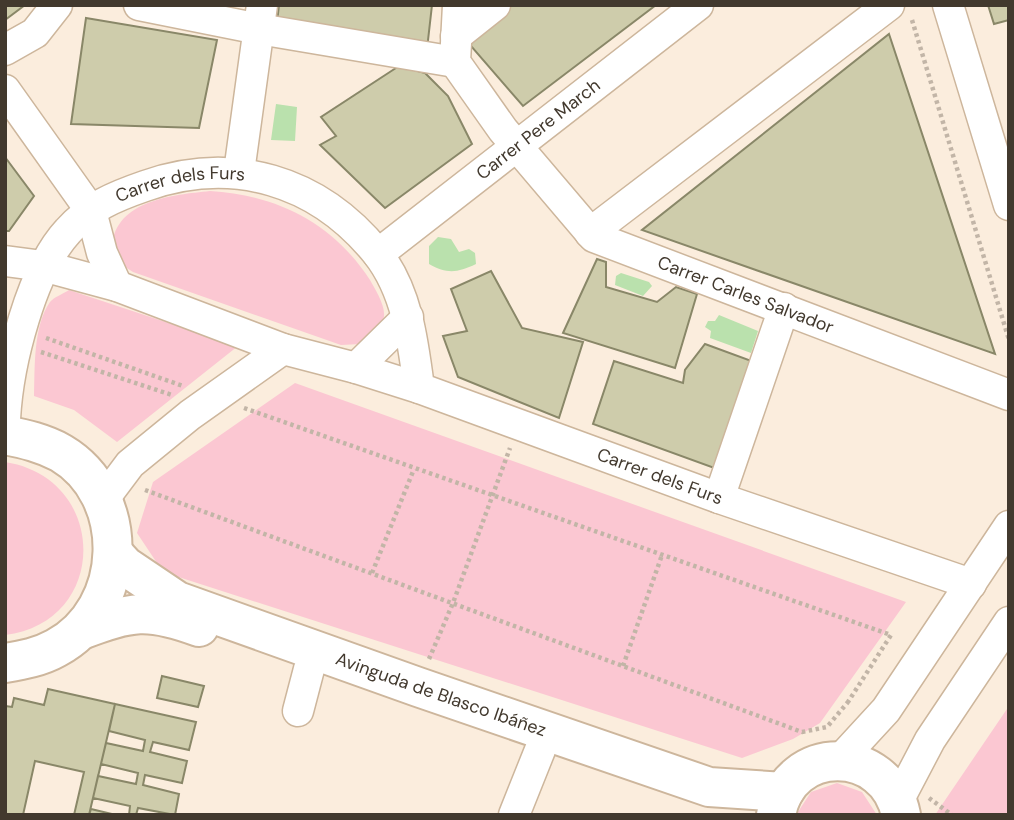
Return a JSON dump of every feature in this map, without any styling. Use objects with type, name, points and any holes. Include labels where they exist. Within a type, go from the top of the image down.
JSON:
[{"type":"main road","points":[[5,435],[35,440],[62,454],[110,490],[114,554],[109,582],[98,607],[81,630],[58,648],[30,659],[5,663]]},
{"type":"main road","name":"Avinguda de Blasco Ibáñez","points":[[114,554],[125,565],[177,601],[709,788],[780,803]]},
{"type":"main road","name":"Avinguda de Blasco Ibáñez","points":[[81,630],[125,613],[171,616],[309,669],[724,815]]},
{"type":"main road","points":[[780,803],[807,769],[840,760],[859,764],[875,772],[889,785],[900,808]]},
{"type":"street","points":[[5,50],[35,33],[57,5]]},
{"type":"street","points":[[139,5],[260,17],[456,49]]},
{"type":"street","points":[[456,49],[458,5]]},
{"type":"street","points":[[456,49],[495,5]]},
{"type":"street","name":"Carrer Pere March","points":[[378,254],[698,5]]},
{"type":"street","points":[[948,5],[1009,205]]},
{"type":"street","points":[[590,233],[900,12]]},
{"type":"street","points":[[239,172],[260,17]]},
{"type":"street","name":"Carrer Carles Salvador","points":[[456,49],[516,146],[594,237],[1009,395]]},
{"type":"street","points":[[5,90],[91,211],[102,253],[117,286]]},
{"type":"street","name":"Carrer dels Furs","points":[[5,419],[20,339],[43,266],[67,232],[111,198],[192,173],[239,172],[273,180],[325,205],[378,254],[408,317],[419,388],[719,498],[971,584]]},
{"type":"street","points":[[5,261],[43,266],[117,286],[283,349],[419,388]]},
{"type":"street","points":[[719,498],[783,308]]},
{"type":"street","points":[[356,368],[408,317]]},
{"type":"street","points":[[110,490],[130,464],[190,415],[283,349]]},
{"type":"street","points":[[840,760],[886,710],[1009,526]]},
{"type":"street","points":[[900,808],[923,750],[1000,653],[1009,622]]},
{"type":"street","points":[[298,712],[309,669]]},
{"type":"street","points":[[514,815],[540,750]]},
{"type":"path","points":[[900,12],[1009,340]]},
{"type":"path","points":[[20,339],[215,398],[891,635],[848,702],[827,727],[802,732],[372,573],[110,490]]},
{"type":"path","points":[[20,339],[32,349],[181,398],[190,415]]},
{"type":"path","points":[[418,687],[494,497],[518,424]]},
{"type":"path","points":[[372,573],[415,469]]},
{"type":"path","points":[[623,666],[662,555]]},
{"type":"path","points":[[848,702],[854,705]]},
{"type":"shaded area","points":[[276,104],[297,107],[295,141],[271,140]]},
{"type":"shaded area","points":[[210,191],[235,194],[280,206],[321,228],[339,243],[370,280],[380,299],[384,315],[374,333],[361,344],[341,345],[133,272],[122,265],[112,246],[116,231],[135,209],[164,198]]},
{"type":"shaded area","points":[[438,237],[451,239],[459,252],[469,249],[475,253],[476,264],[452,271],[429,264],[429,246]]},
{"type":"shaded area","points":[[621,273],[649,282],[652,286],[643,296],[615,285],[616,276]]},
{"type":"shaded area","points":[[69,290],[238,346],[117,442],[74,410],[34,396],[40,323],[50,302]]},
{"type":"shaded area","points":[[719,315],[758,331],[751,353],[710,338],[711,331],[705,327],[708,321],[715,321]]},
{"type":"shaded area","points":[[295,383],[906,602],[820,723],[793,739],[742,758],[163,572],[137,533],[153,482]]},
{"type":"shaded area","points":[[5,462],[39,473],[64,494],[78,520],[83,550],[79,579],[64,605],[39,624],[5,635]]},
{"type":"shaded area","points":[[1009,706],[1009,815],[935,815]]},
{"type":"shaded area","points":[[837,783],[862,792],[877,815],[796,815],[811,792]]},
{"type":"building","points":[[5,5],[25,5],[5,20]]},
{"type":"building","points":[[279,5],[432,5],[427,49],[277,23]]},
{"type":"building","points":[[506,5],[656,5],[523,106],[464,38]]},
{"type":"building","points":[[988,5],[1009,5],[1009,20],[994,24]]},
{"type":"building","points":[[86,18],[217,40],[199,128],[71,124]]},
{"type":"building","points":[[889,34],[995,354],[642,230]]},
{"type":"building","points":[[399,66],[425,73],[448,96],[472,144],[385,208],[320,145],[336,136],[321,117]]},
{"type":"building","points":[[5,157],[34,196],[9,231],[5,231]]},
{"type":"building","points":[[597,259],[606,262],[606,287],[657,302],[676,287],[697,294],[675,368],[563,333]]},
{"type":"building","points":[[491,271],[522,328],[583,342],[559,418],[458,377],[443,336],[467,331],[451,289]]},
{"type":"building","points":[[705,344],[757,363],[717,469],[593,424],[614,361],[683,383],[685,370]]},
{"type":"building","points":[[162,676],[204,686],[198,707],[157,698]]},
{"type":"building","points":[[48,689],[115,704],[89,815],[74,815],[84,772],[35,761],[23,815],[5,815],[5,706],[12,707],[14,698],[44,705]]},
{"type":"building","points":[[115,704],[196,722],[189,750],[153,742],[150,752],[187,761],[182,783],[145,775],[143,785],[179,794],[175,815],[138,808],[136,815],[129,815],[130,806],[93,798],[98,776],[136,784],[138,773],[101,764],[106,743],[143,751],[145,740],[109,731]]},
{"type":"building","points":[[91,809],[116,815],[89,815]]}]
